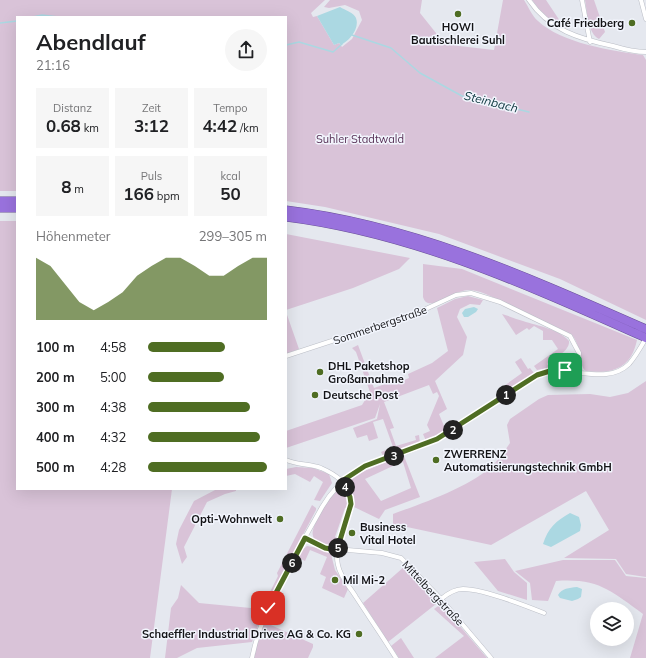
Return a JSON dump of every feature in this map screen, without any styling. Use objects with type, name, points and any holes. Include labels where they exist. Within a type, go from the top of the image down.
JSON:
[{"type":"highway","points":[[0,201],[16,201]]},
{"type":"highway","points":[[0,208],[16,208]]},
{"type":"highway","points":[[287,210],[376,226],[451,249],[522,275],[646,329]]},
{"type":"highway","points":[[287,217],[374,234],[433,250],[519,282],[646,338]]},
{"type":"street","points":[[529,0],[551,24],[568,34],[590,42],[646,52]]},
{"type":"street","points":[[582,0],[590,42]]},
{"type":"street","points":[[641,0],[646,19]]},
{"type":"street","name":"Sommerbergstraße","points":[[287,356],[417,313],[456,295],[471,293],[500,302],[570,336],[579,353],[578,372]]},
{"type":"street","points":[[252,658],[260,625],[328,496],[342,481],[365,466],[437,439],[537,375],[557,370],[597,375],[612,373],[624,368],[637,353],[646,338]]},
{"type":"street","points":[[287,460],[318,467],[342,481],[350,497],[351,504],[337,550],[337,560],[341,574],[396,658]]},
{"type":"street","name":"Mittelbergstraße","points":[[305,538],[325,548],[382,553],[401,558],[441,599],[492,658]]},
{"type":"street","points":[[441,599],[449,593],[464,589],[494,596],[544,613]]},
{"type":"green space","name":"Suhler Stadtwald","points":[[0,0],[325,0],[311,13],[313,17],[317,16],[334,45],[339,43],[342,47],[352,39],[362,20],[359,11],[345,5],[329,8],[324,7],[330,0],[422,0],[420,13],[440,38],[459,46],[494,50],[503,0],[524,0],[536,19],[548,29],[560,35],[588,45],[643,55],[646,60],[646,320],[560,279],[439,234],[325,207],[287,201],[287,16],[16,16],[16,191],[0,191]]},
{"type":"green space","points":[[532,0],[546,0],[560,21],[567,26],[564,29],[548,21]]},
{"type":"green space","points":[[585,0],[594,0],[605,32],[599,39],[592,32],[590,27]]},
{"type":"green space","points":[[0,221],[16,221],[16,490],[172,490],[150,658],[0,658]]},
{"type":"green space","points":[[287,234],[410,258],[399,269],[353,288],[287,310]]},
{"type":"green space","points":[[423,264],[462,269],[637,340],[634,350],[630,358],[619,368],[604,372],[586,371],[582,365],[575,339],[571,334],[486,294],[470,290],[457,293],[436,302],[426,302],[423,297]]},
{"type":"green space","points":[[468,296],[483,300],[480,305],[470,304],[460,309],[457,317],[467,337],[463,355],[435,381],[447,409],[439,414],[444,426],[452,422],[453,426],[426,441],[423,434],[430,431],[427,425],[439,396],[437,392],[433,394],[429,385],[384,402],[394,428],[390,429],[396,446],[416,440],[415,436],[419,435],[420,443],[383,456],[381,452],[393,447],[383,419],[373,422],[378,438],[369,441],[367,435],[357,438],[353,428],[377,419],[380,404],[375,418],[287,448],[287,431],[362,405],[370,392],[356,352],[352,348],[358,345],[374,388],[396,380],[397,383],[409,378],[408,374],[432,363],[448,351],[437,308],[455,299]]},
{"type":"green space","points":[[502,314],[548,328],[565,337],[569,341],[569,345],[561,354],[547,364],[549,366],[551,365],[552,367],[537,370],[534,366],[558,349],[552,340],[543,340],[543,331],[534,326],[529,330],[527,328],[516,335]]},
{"type":"green space","points":[[287,315],[299,349],[287,354]]},
{"type":"green space","points":[[574,354],[575,362],[572,367],[555,367]]},
{"type":"green space","points":[[521,358],[528,369],[530,368],[534,373],[507,390],[504,386],[522,373],[515,362]]},
{"type":"green space","points":[[646,381],[646,577],[626,574],[616,559],[564,558],[609,530],[586,491],[491,545],[393,524],[393,514],[447,493],[486,471],[497,461],[510,443],[507,425],[510,419],[539,399],[548,395],[590,394],[610,397],[628,393]]},
{"type":"green space","points":[[404,456],[420,497],[385,510],[379,519],[354,507],[354,500],[349,481],[388,461],[393,460],[395,465],[365,479],[381,501],[411,488],[403,462],[400,463],[398,459]]},
{"type":"green space","points":[[296,467],[313,468],[329,474],[332,483],[320,501],[314,500],[323,482],[314,476],[310,482],[295,474],[287,476],[287,469]]},
{"type":"green space","points":[[215,490],[236,490],[207,502],[184,547],[187,557],[182,564],[176,544],[179,530],[194,501]]},
{"type":"green space","points":[[338,490],[345,493],[348,508],[345,508],[335,537],[338,538],[335,543],[326,545],[314,539],[313,530],[323,508]]},
{"type":"green space","points":[[312,505],[316,508],[316,510],[267,603],[265,602],[278,576],[277,573]]},
{"type":"green space","points":[[307,546],[318,548],[331,554],[335,570],[348,589],[344,598],[322,588],[326,577],[320,574],[327,557],[310,550],[305,561],[301,559],[297,567],[300,569],[299,571],[294,568],[293,566],[301,551]]},
{"type":"green space","points":[[505,559],[514,572],[527,583],[527,600],[498,591],[474,562]]},
{"type":"green space","points":[[563,560],[615,560],[626,576],[646,578],[646,658],[630,658],[643,614],[634,608],[634,602],[626,602],[613,593],[594,584],[571,581],[556,581],[548,601],[532,600],[530,583],[515,571]]},
{"type":"green space","points":[[405,566],[437,600],[436,604],[388,642],[363,603]]},
{"type":"green space","points":[[181,585],[199,603],[262,609],[262,614],[252,642],[197,648],[177,658],[165,658],[171,608],[178,598]]},
{"type":"green space","points":[[441,604],[487,658],[435,658],[464,636],[434,609]]},
{"type":"green space","points":[[262,621],[313,644],[308,658],[252,658]]},
{"type":"green space","points":[[401,638],[414,658],[399,658],[391,646]]},
{"type":"water","points":[[340,7],[355,16],[357,22],[353,34],[347,41],[341,45],[339,43],[334,45],[317,16]]},
{"type":"water","points":[[474,307],[478,309],[476,312],[468,317],[464,317],[462,313],[465,309]]},
{"type":"water","points":[[570,513],[579,517],[581,525],[580,531],[551,547],[543,544],[550,529]]},
{"type":"water","points":[[577,587],[582,589],[581,597],[578,599],[572,601],[560,598],[558,595],[564,590]]},
{"type":"waterway","name":"Steinbach","points":[[38,16],[50,16]]},
{"type":"waterway","name":"Steinbach","points":[[0,23],[16,21]]},
{"type":"waterway","name":"Steinbach","points":[[352,35],[391,48],[420,73],[462,96],[529,112]]},
{"type":"waterway","name":"Steinbach","points":[[287,45],[299,42],[333,52],[342,44]]},
{"type":"place","name":"HOWI Bautischlerei Suhl","points":[[458,14]]},
{"type":"place","name":"Café Friedberg","points":[[632,23]]},
{"type":"place","name":"DHL Paketshop Großannahme","points":[[320,372]]},
{"type":"place","name":"Deutsche Post","points":[[315,395]]},
{"type":"place","name":"ZWERRENZ Automatisierungstechnik GmbH","points":[[436,460]]},
{"type":"place","name":"Opti-Wohnwelt","points":[[280,519]]},
{"type":"place","name":"Business Vital Hotel","points":[[352,533]]},
{"type":"place","name":"Mil Mi-2","points":[[335,580]]},
{"type":"place","name":"Schaeffler Industrial Drives AG & Co. KG","points":[[359,634]]},
{"type":"route","points":[[268,608],[305,538],[325,548],[337,550],[351,504],[350,497],[342,481],[365,466],[418,448],[449,433],[537,375],[544,372],[565,370]]}]
